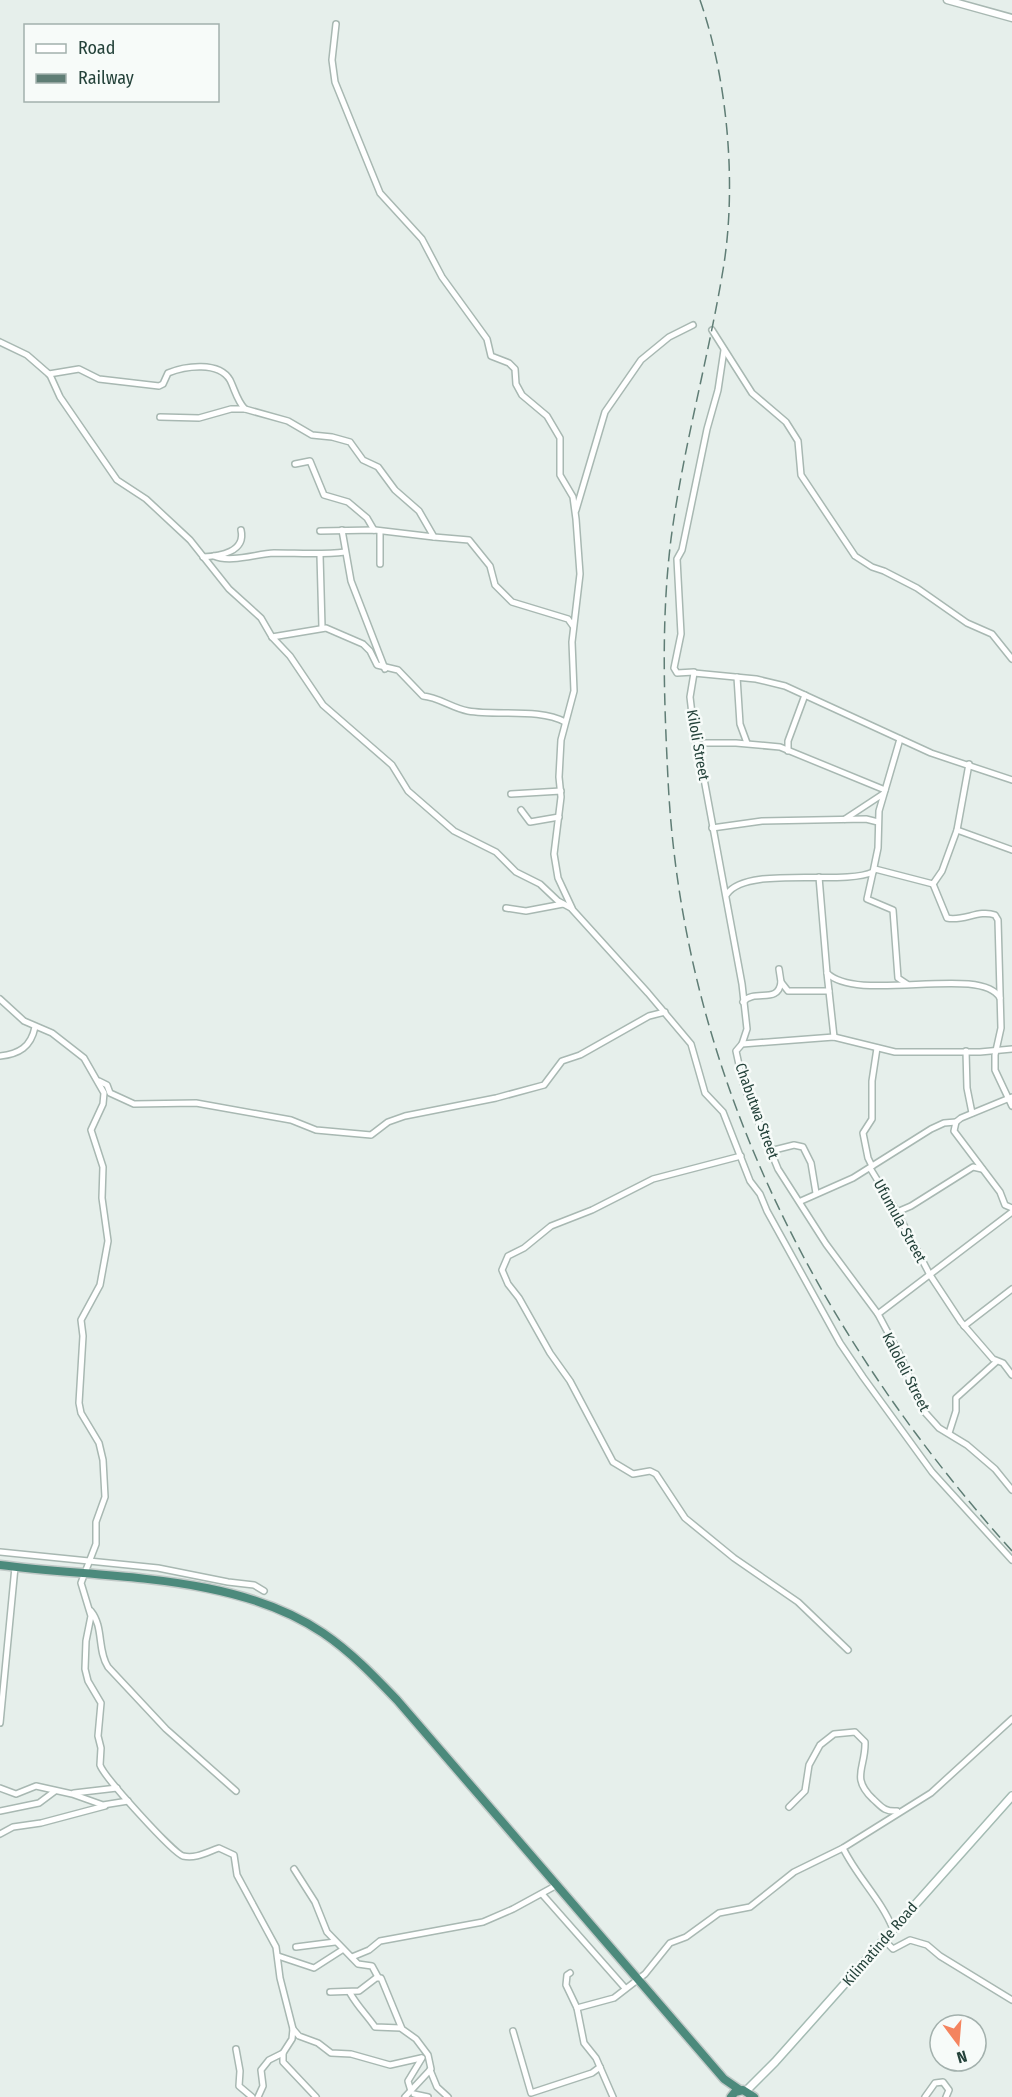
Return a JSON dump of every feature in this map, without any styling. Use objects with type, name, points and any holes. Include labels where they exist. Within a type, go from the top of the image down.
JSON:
[{"type":"highway","points":[[0,1565],[87,1573],[217,1591],[270,1606],[324,1634],[362,1664],[397,1700],[724,2079],[747,2092]]},
{"type":"highway","points":[[724,2079],[730,2097],[747,2092]]},
{"type":"main road","name":"Kilimatinde Road","points":[[747,2092],[1012,1796]]},
{"type":"street","points":[[947,0],[1012,18]]},
{"type":"street","points":[[336,24],[332,60],[335,82],[380,193],[410,223],[426,244],[441,277],[486,336],[491,356],[513,366],[522,395],[547,416],[561,442],[560,475],[570,489],[575,512],[580,574],[573,628],[574,691],[560,755],[561,792],[555,850],[557,873],[573,910]]},
{"type":"street","points":[[575,512],[605,412],[641,360],[669,337],[693,324]]},
{"type":"street","points":[[712,330],[754,395],[786,422],[798,441],[801,475],[855,556],[872,567],[917,588],[967,623],[992,634],[1012,659]]},
{"type":"street","points":[[0,342],[27,355],[49,374],[60,397],[117,480],[157,508],[203,557],[229,589],[261,618],[272,637],[290,656],[323,705],[392,765],[408,791],[454,831],[500,855],[516,872],[543,886],[573,910],[665,1012],[691,1044],[705,1093],[723,1112],[750,1181],[758,1190],[799,1270],[856,1367],[932,1472],[1012,1560]]},
{"type":"street","points":[[724,351],[718,390],[707,429],[682,550],[677,562],[681,634],[674,668],[677,673],[694,672],[775,683],[932,753],[1012,780]]},
{"type":"street","points":[[49,374],[77,369],[99,379],[159,386],[170,372],[207,368],[225,374],[245,409]]},
{"type":"street","points":[[160,417],[205,418],[231,409],[245,409],[293,423],[312,435],[333,436],[350,442],[363,460],[378,467],[395,490],[419,511],[434,537]]},
{"type":"street","points":[[295,464],[310,461],[324,495],[348,502],[367,518],[377,531],[380,564]]},
{"type":"street","points":[[203,557],[214,556],[236,548],[242,541],[241,530]]},
{"type":"street","points":[[342,530],[356,597],[385,669]]},
{"type":"street","points":[[320,531],[377,531],[469,540],[490,566],[495,585],[512,602],[568,619],[573,628]]},
{"type":"street","points":[[214,556],[222,559],[275,553],[320,555],[345,552]]},
{"type":"street","points":[[320,555],[322,627]]},
{"type":"street","points":[[272,637],[322,627],[363,644],[370,651],[377,665],[385,669],[398,669],[423,696],[432,697],[467,711],[491,715],[538,714],[566,723]]},
{"type":"street","name":"Kiloli Street","points":[[694,672],[690,697],[712,828],[727,894],[747,1029],[742,1044]]},
{"type":"street","points":[[736,677],[740,724],[747,743]]},
{"type":"street","points":[[788,751],[788,741],[805,695]]},
{"type":"street","points":[[900,739],[884,792],[878,822],[874,871],[867,899],[892,910],[895,969],[898,978],[908,984]]},
{"type":"street","points":[[699,747],[705,743],[747,743],[788,751],[884,792]]},
{"type":"street","points":[[933,884],[942,870],[957,830],[969,764]]},
{"type":"street","points":[[511,794],[546,790],[561,792]]},
{"type":"street","points":[[844,820],[884,792]]},
{"type":"street","points":[[522,810],[530,822],[559,817]]},
{"type":"street","points":[[712,828],[767,820],[878,822]]},
{"type":"street","points":[[957,830],[1012,850]]},
{"type":"street","points":[[727,894],[735,886],[770,879],[874,871],[933,884]]},
{"type":"street","points":[[819,877],[834,1037]]},
{"type":"street","points":[[933,884],[947,918],[964,918],[988,913],[997,916],[1001,1028],[994,1062],[996,1076],[1010,1097],[1012,1106]]},
{"type":"street","points":[[506,908],[526,911],[563,904]]},
{"type":"street","points":[[779,969],[782,982],[788,991],[829,991]]},
{"type":"street","points":[[827,973],[833,979],[861,984],[947,982],[987,987],[994,990],[1001,1000]]},
{"type":"street","points":[[743,1002],[749,997],[776,994],[782,982]]},
{"type":"street","points":[[0,999],[21,1019],[52,1033],[80,1054],[99,1081],[104,1100],[91,1130],[103,1167],[102,1198],[108,1241],[100,1285],[81,1320],[83,1336],[79,1407],[99,1443],[103,1460],[105,1497],[96,1522],[97,1539],[87,1573],[81,1583],[90,1609],[98,1622],[104,1660],[108,1667],[166,1729],[236,1791]]},
{"type":"street","points":[[99,1081],[106,1084],[112,1095],[134,1104],[196,1103],[291,1120],[316,1130],[371,1135],[388,1122],[405,1116],[496,1098],[543,1085],[562,1061],[580,1055],[650,1016],[665,1012]]},
{"type":"street","points":[[0,1056],[15,1053],[28,1045],[35,1027]]},
{"type":"street","name":"Chabutwa Street","points":[[878,1314],[826,1244],[770,1151],[740,1074],[736,1051],[742,1044],[834,1037],[877,1048],[920,1053],[1012,1049]]},
{"type":"street","name":"Ufumula Street","points":[[877,1048],[872,1081],[872,1119],[863,1133],[871,1167],[930,1275],[964,1326],[996,1362],[1003,1363],[1012,1375]]},
{"type":"street","points":[[966,1052],[966,1088],[972,1113]]},
{"type":"street","points":[[801,1201],[841,1184],[931,1130],[956,1122],[1010,1097]]},
{"type":"street","points":[[956,1122],[955,1134],[1000,1192],[1005,1204],[1012,1210]]},
{"type":"street","points":[[770,1151],[794,1144],[803,1147],[811,1163],[816,1193]]},
{"type":"street","points":[[741,1156],[653,1179],[592,1210],[546,1228],[524,1248],[508,1256],[502,1270],[551,1355],[570,1381],[613,1462],[633,1474],[650,1471],[657,1474],[685,1518],[734,1558],[798,1602],[848,1650]]},
{"type":"street","points":[[973,1167],[974,1157]]},
{"type":"street","points":[[897,1212],[911,1206],[973,1167],[982,1169]]},
{"type":"street","points":[[1001,1221],[1005,1204]]},
{"type":"street","name":"Kaloleli Street","points":[[1011,1486],[980,1456],[939,1428],[922,1409],[905,1366],[878,1314],[1001,1221],[1012,1210]]},
{"type":"street","points":[[964,1326],[1012,1289]]},
{"type":"street","points":[[949,1433],[956,1411],[956,1398],[996,1362]]},
{"type":"street","points":[[0,1552],[158,1568],[254,1585],[264,1591]]},
{"type":"street","points":[[0,1723],[15,1567]]},
{"type":"street","points":[[90,1609],[85,1669],[88,1681],[101,1703],[98,1736],[101,1748],[99,1762],[103,1772],[179,1855],[195,1857],[220,1848],[234,1855],[237,1875],[274,1941],[293,2029],[292,2040],[283,2053],[269,2060],[261,2070],[263,2086],[258,2097]]},
{"type":"street","points":[[577,2008],[606,2001],[638,1979],[669,1943],[691,1934],[719,1913],[750,1907],[794,1872],[843,1848],[935,1790],[1012,1719]]},
{"type":"street","points":[[789,1808],[805,1791],[809,1765],[820,1745],[834,1734],[855,1732],[865,1742],[860,1772],[863,1790],[883,1809],[889,1812],[899,1811]]},
{"type":"street","points":[[0,1788],[16,1794],[36,1786],[107,1805]]},
{"type":"street","points":[[72,1794],[117,1788]]},
{"type":"street","points":[[0,1811],[39,1803],[55,1791]]},
{"type":"street","points":[[0,1834],[13,1827],[41,1823],[128,1801]]},
{"type":"street","points":[[843,1848],[854,1870],[881,1905],[893,1929]]},
{"type":"street","points":[[294,1869],[315,1902],[323,1926],[342,1950],[359,1964],[372,1966],[401,2028],[416,2039],[432,2063],[430,2070],[413,2093],[405,2097]]},
{"type":"street","points":[[352,1957],[369,1950],[380,1941],[496,1917],[557,1885]]},
{"type":"street","points":[[542,1894],[625,1988]]},
{"type":"street","points":[[884,1940],[893,1949],[910,1940],[927,1945],[940,1956],[1012,2000]]},
{"type":"street","points":[[296,1947],[335,1942]]},
{"type":"street","points":[[278,1956],[314,1968],[342,1950]]},
{"type":"street","points":[[279,1971],[292,1960]]},
{"type":"street","points":[[570,1973],[566,1983],[577,2008],[584,2043],[600,2067],[613,2097]]},
{"type":"street","points":[[330,1992],[359,1991],[378,1977]]},
{"type":"street","points":[[351,1993],[357,2008],[367,2013],[375,2027],[401,2028]]},
{"type":"street","points":[[293,2029],[299,2036],[318,2043],[330,2053],[353,2054],[390,2065],[428,2055]]},
{"type":"street","points":[[513,2031],[524,2076],[531,2093],[585,2076],[600,2067]]},
{"type":"street","points":[[236,2049],[240,2071],[239,2087],[252,2097]]},
{"type":"street","points":[[283,2053],[287,2068],[316,2097]]},
{"type":"street","points":[[413,2093],[408,2081],[421,2058]]},
{"type":"street","points":[[430,2070],[437,2087],[448,2097]]},
{"type":"street","points":[[925,2097],[935,2083],[942,2082],[948,2090],[946,2097]]},
{"type":"street","points":[[413,2093],[428,2097]]},
{"type":"railway","points":[[700,0],[710,31],[723,99],[727,134],[729,204],[723,270],[682,471],[671,539],[664,659],[668,779],[679,888],[700,994],[732,1096],[772,1195],[822,1290],[878,1381],[942,1468],[1012,1551]]}]
